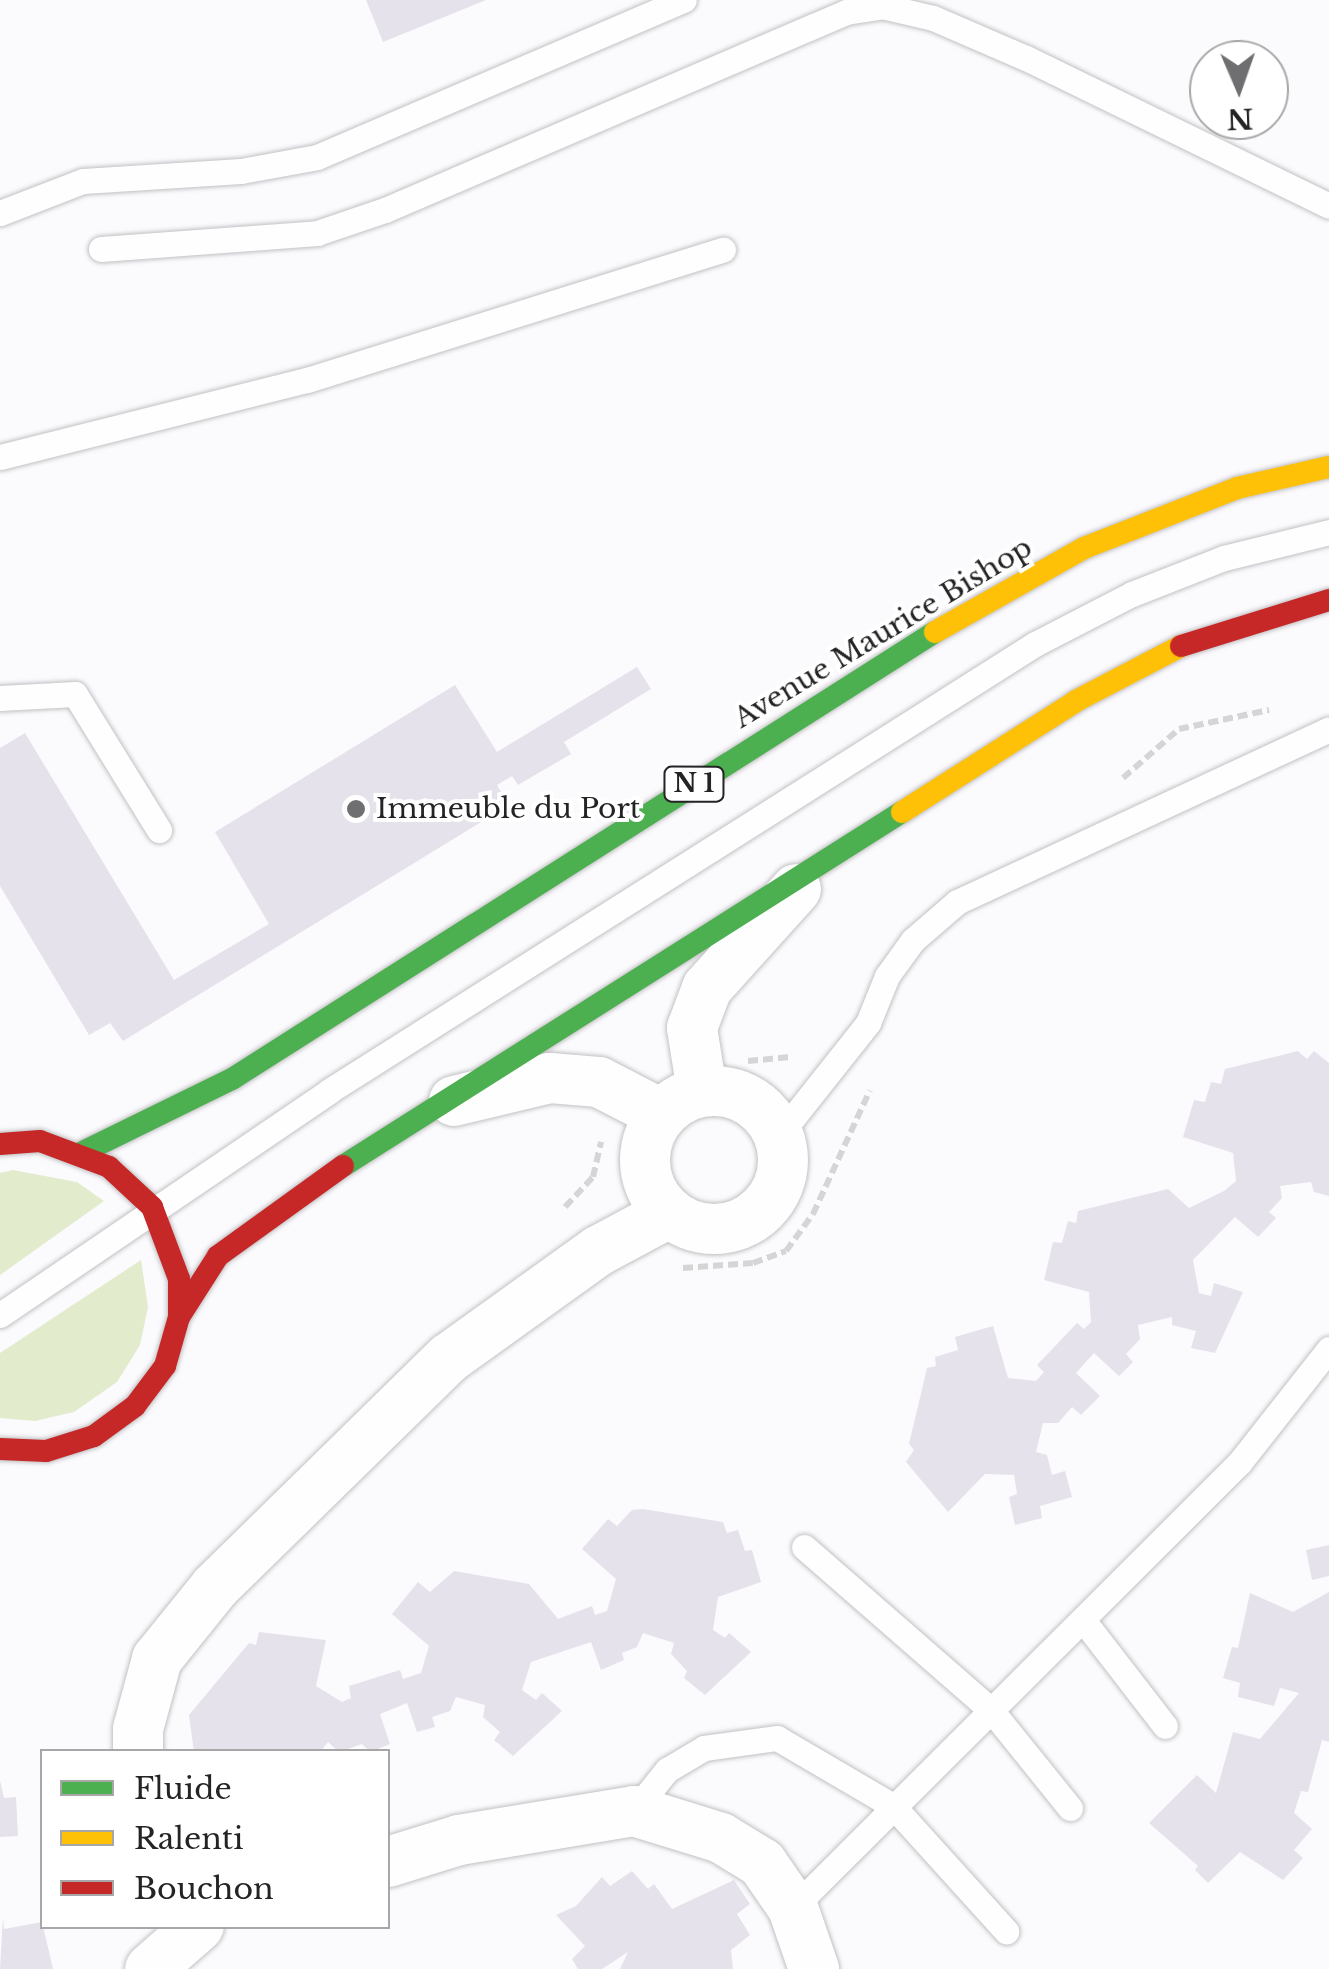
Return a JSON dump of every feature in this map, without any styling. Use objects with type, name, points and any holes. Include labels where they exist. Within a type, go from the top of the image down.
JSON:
[{"type":"main road","name":"Avenue Maurice Bishop","points":[[82,1152],[232,1079],[978,605],[1101,541],[1237,488],[1329,467]]},
{"type":"main road","points":[[179,1317],[218,1256],[435,1106],[1076,700],[1190,642],[1329,600]]},
{"type":"main road","points":[[0,1144],[40,1141],[82,1152],[132,1184],[152,1207],[179,1278],[179,1317],[165,1366],[135,1406],[94,1436],[46,1451],[0,1450]]},
{"type":"street","points":[[435,1106],[550,1078],[598,1082],[682,1103],[749,1099],[780,1134],[781,1182],[752,1219],[710,1230],[669,1213],[646,1176],[644,1154],[682,1103],[692,1028],[708,988],[821,860]]},
{"type":"street","points":[[138,1749],[138,1729],[157,1659],[215,1587],[449,1358],[598,1251],[669,1213]]},
{"type":"street","points":[[390,1861],[459,1840],[634,1811],[720,1838],[762,1863],[793,1908],[814,1969]]},
{"type":"street","points":[[150,1969],[196,1929]]},
{"type":"lane","points":[[0,213],[84,180],[242,170],[316,157],[684,0]]},
{"type":"lane","points":[[100,249],[317,233],[384,210],[829,18],[882,6],[933,18],[1026,58],[1329,206]]},
{"type":"lane","points":[[0,457],[307,380],[722,250]]},
{"type":"lane","points":[[0,1315],[152,1207],[1035,644],[1132,594],[1224,558],[1329,532]]},
{"type":"lane","points":[[0,698],[75,694],[159,830]]},
{"type":"lane","points":[[780,1134],[868,1023],[887,976],[913,940],[957,902],[1329,729]]},
{"type":"lane","points":[[793,1908],[1240,1462],[1329,1349]]},
{"type":"lane","points":[[804,1547],[991,1710],[1070,1808]]},
{"type":"lane","points":[[1083,1620],[1165,1726]]},
{"type":"lane","points":[[634,1811],[667,1770],[704,1748],[748,1738],[777,1738],[892,1806],[1006,1931]]},
{"type":"path","points":[[741,1060],[764,1063],[800,1052]]},
{"type":"path","points":[[564,1208],[593,1176],[602,1151],[598,1127]]},
{"type":"green space","points":[[13,1170],[77,1182],[104,1201],[0,1275],[0,1173]]},
{"type":"green space","points":[[141,1260],[148,1307],[140,1345],[117,1382],[74,1412],[35,1421],[0,1418],[0,1353]]},
{"type":"building","points":[[366,0],[486,0],[383,42]]},
{"type":"building","points":[[637,667],[651,689],[564,742],[571,754],[518,785],[512,776],[497,785],[509,805],[123,1041],[110,1023],[89,1035],[0,886],[0,748],[25,733],[174,980],[269,924],[215,832],[455,685],[497,752]]},
{"type":"building","points":[[1298,1051],[1307,1059],[1314,1051],[1329,1063],[1329,1196],[1314,1192],[1311,1182],[1280,1186],[1282,1198],[1269,1212],[1276,1218],[1258,1237],[1235,1217],[1193,1260],[1199,1293],[1211,1296],[1214,1283],[1243,1292],[1215,1353],[1191,1348],[1196,1331],[1172,1325],[1172,1317],[1138,1325],[1140,1339],[1126,1354],[1133,1362],[1119,1376],[1094,1353],[1076,1373],[1100,1396],[1081,1415],[1072,1407],[1058,1423],[1043,1423],[1036,1452],[1047,1455],[1052,1475],[1065,1471],[1072,1497],[1040,1506],[1042,1518],[1015,1525],[1009,1497],[1017,1494],[1014,1475],[985,1474],[948,1512],[906,1462],[914,1450],[909,1444],[927,1368],[936,1366],[935,1357],[958,1350],[955,1337],[993,1326],[1008,1378],[1036,1381],[1044,1372],[1037,1365],[1077,1323],[1084,1329],[1091,1322],[1089,1292],[1044,1280],[1053,1242],[1062,1243],[1068,1221],[1076,1223],[1078,1211],[1168,1189],[1189,1208],[1224,1191],[1236,1181],[1233,1153],[1183,1137],[1194,1100],[1205,1102],[1211,1082],[1221,1084],[1225,1069]]},
{"type":"building","points":[[632,1510],[723,1522],[727,1533],[738,1530],[745,1551],[752,1550],[761,1582],[718,1597],[713,1630],[725,1638],[729,1633],[751,1652],[705,1695],[684,1678],[687,1671],[671,1654],[674,1643],[643,1633],[637,1647],[622,1653],[624,1660],[601,1670],[591,1642],[531,1662],[522,1690],[536,1700],[542,1693],[562,1711],[513,1756],[494,1740],[500,1732],[483,1717],[485,1705],[456,1697],[450,1711],[432,1717],[435,1727],[417,1732],[407,1703],[380,1714],[390,1744],[378,1749],[367,1749],[362,1744],[336,1749],[328,1742],[322,1749],[194,1749],[189,1715],[249,1643],[256,1645],[259,1632],[326,1640],[316,1686],[342,1702],[351,1698],[349,1686],[400,1670],[403,1679],[421,1673],[429,1646],[392,1614],[418,1582],[430,1592],[454,1571],[529,1584],[558,1619],[592,1606],[595,1615],[607,1611],[616,1579],[582,1549],[608,1519],[617,1526]]},
{"type":"building","points":[[1329,1545],[1329,1576],[1312,1580],[1306,1550]]},
{"type":"building","points":[[1329,1592],[1329,1742],[1322,1740],[1308,1792],[1301,1791],[1294,1813],[1312,1829],[1294,1850],[1303,1858],[1283,1880],[1240,1852],[1208,1883],[1195,1870],[1198,1866],[1149,1823],[1197,1775],[1216,1793],[1233,1732],[1260,1739],[1299,1693],[1280,1688],[1274,1706],[1238,1697],[1240,1683],[1223,1678],[1232,1647],[1238,1648],[1250,1593],[1293,1612]]},
{"type":"building","points":[[0,1780],[4,1798],[16,1797],[18,1836],[0,1837]]},
{"type":"building","points":[[632,1871],[648,1889],[654,1884],[672,1909],[734,1880],[750,1904],[737,1914],[750,1935],[731,1950],[733,1969],[620,1969],[628,1952],[602,1969],[578,1969],[572,1959],[585,1946],[556,1915],[576,1906],[602,1877],[610,1886]]},
{"type":"building","points":[[3,1917],[4,1929],[40,1922],[53,1969],[0,1969]]},
{"type":"traffic: fast","points":[[83,1152],[232,1079],[935,632]]},
{"type":"traffic: fast","points":[[343,1166],[902,812]]},
{"type":"traffic: slow","points":[[935,632],[1084,548],[1237,488],[1329,467]]},
{"type":"traffic: slow","points":[[902,812],[1076,701],[1181,646]]},
{"type":"traffic: jam","points":[[1181,646],[1329,600]]},
{"type":"traffic: jam","points":[[0,1144],[40,1141],[109,1167],[152,1207],[179,1279],[179,1317],[165,1366],[135,1406],[94,1436],[46,1451],[0,1449]]},
{"type":"traffic: jam","points":[[179,1317],[218,1256],[343,1166]]},
{"type":"place","name":"Immeuble du Port","points":[[356,809]]}]
